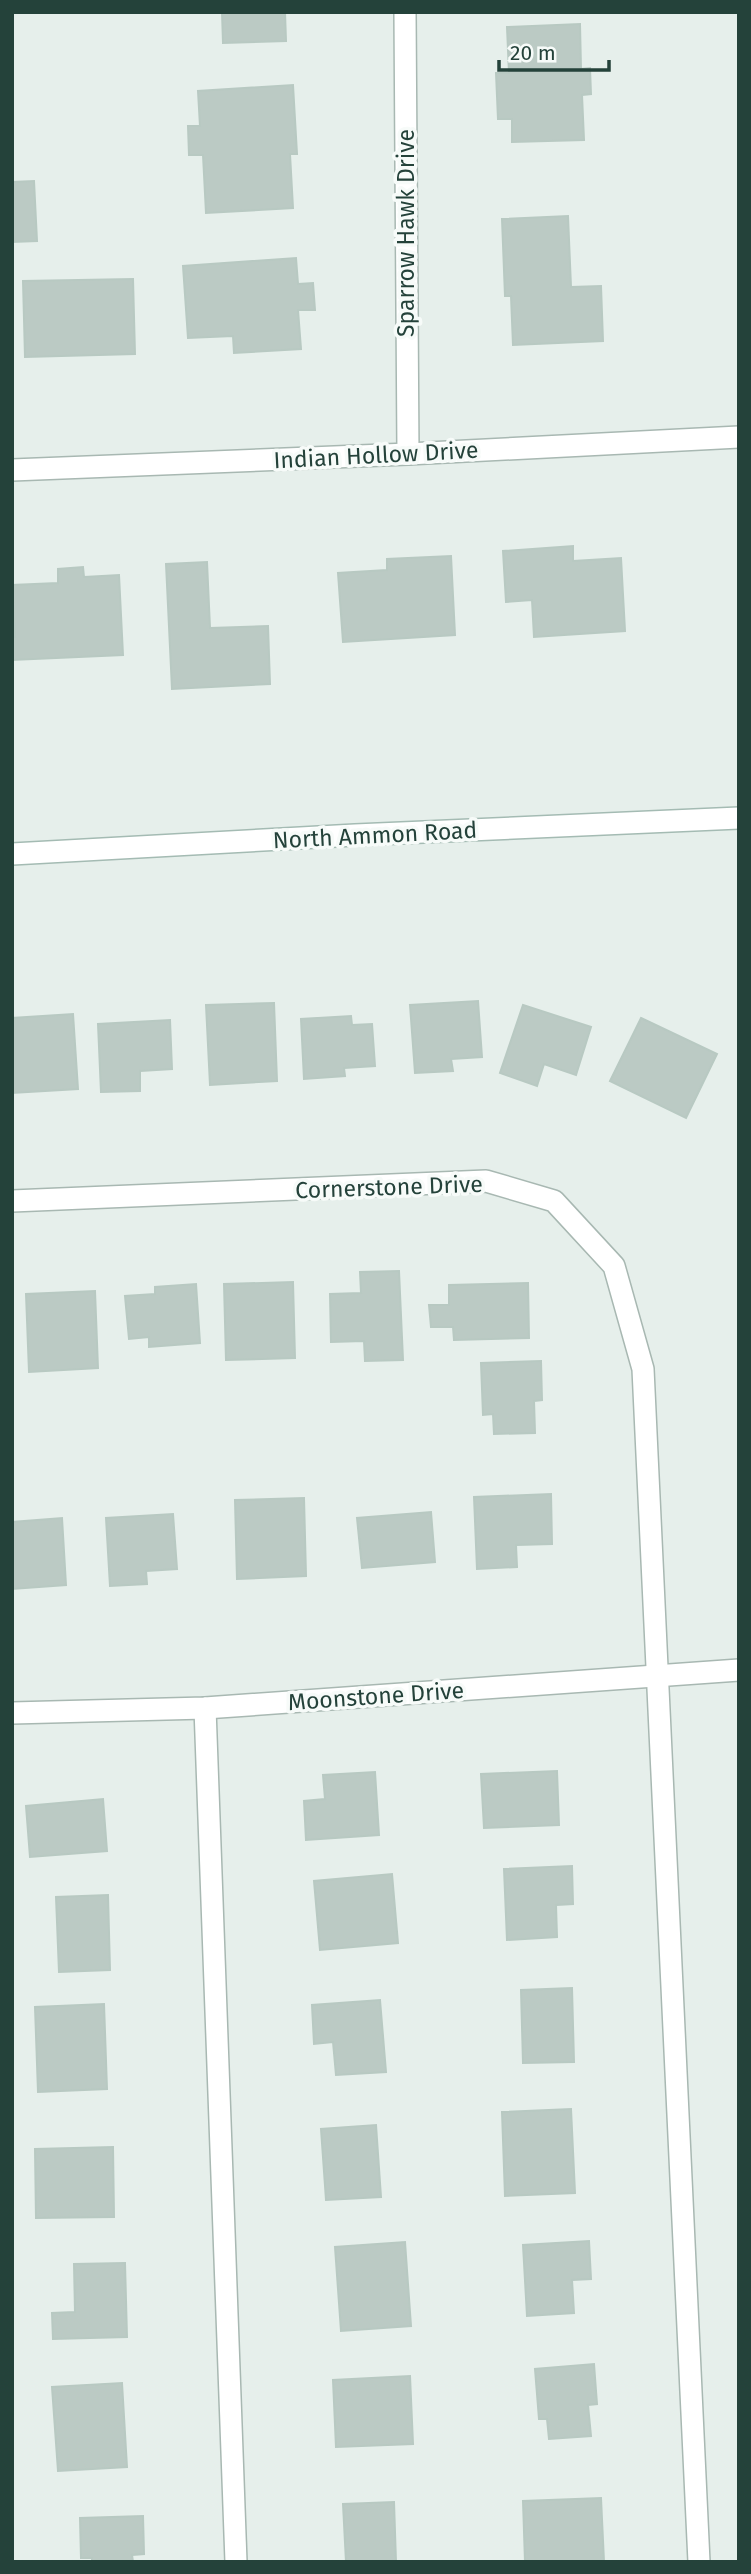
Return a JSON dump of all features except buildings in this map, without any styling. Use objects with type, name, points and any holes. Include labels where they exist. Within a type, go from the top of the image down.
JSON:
[{"type":"street","name":"Sparrow Hawk Drive","points":[[405,12],[408,454]]},
{"type":"street","name":"Indian Hollow Drive","points":[[12,470],[739,437]]},
{"type":"street","name":"North Ammon Road","points":[[12,854],[739,818]]},
{"type":"street","name":"Cornerstone Drive","points":[[12,1201],[486,1181],[554,1202],[614,1266],[643,1369],[699,2562]]},
{"type":"street","name":"Moonstone Drive","points":[[12,1713],[205,1708],[739,1670]]},
{"type":"street","points":[[205,1708],[236,2562]]}]
